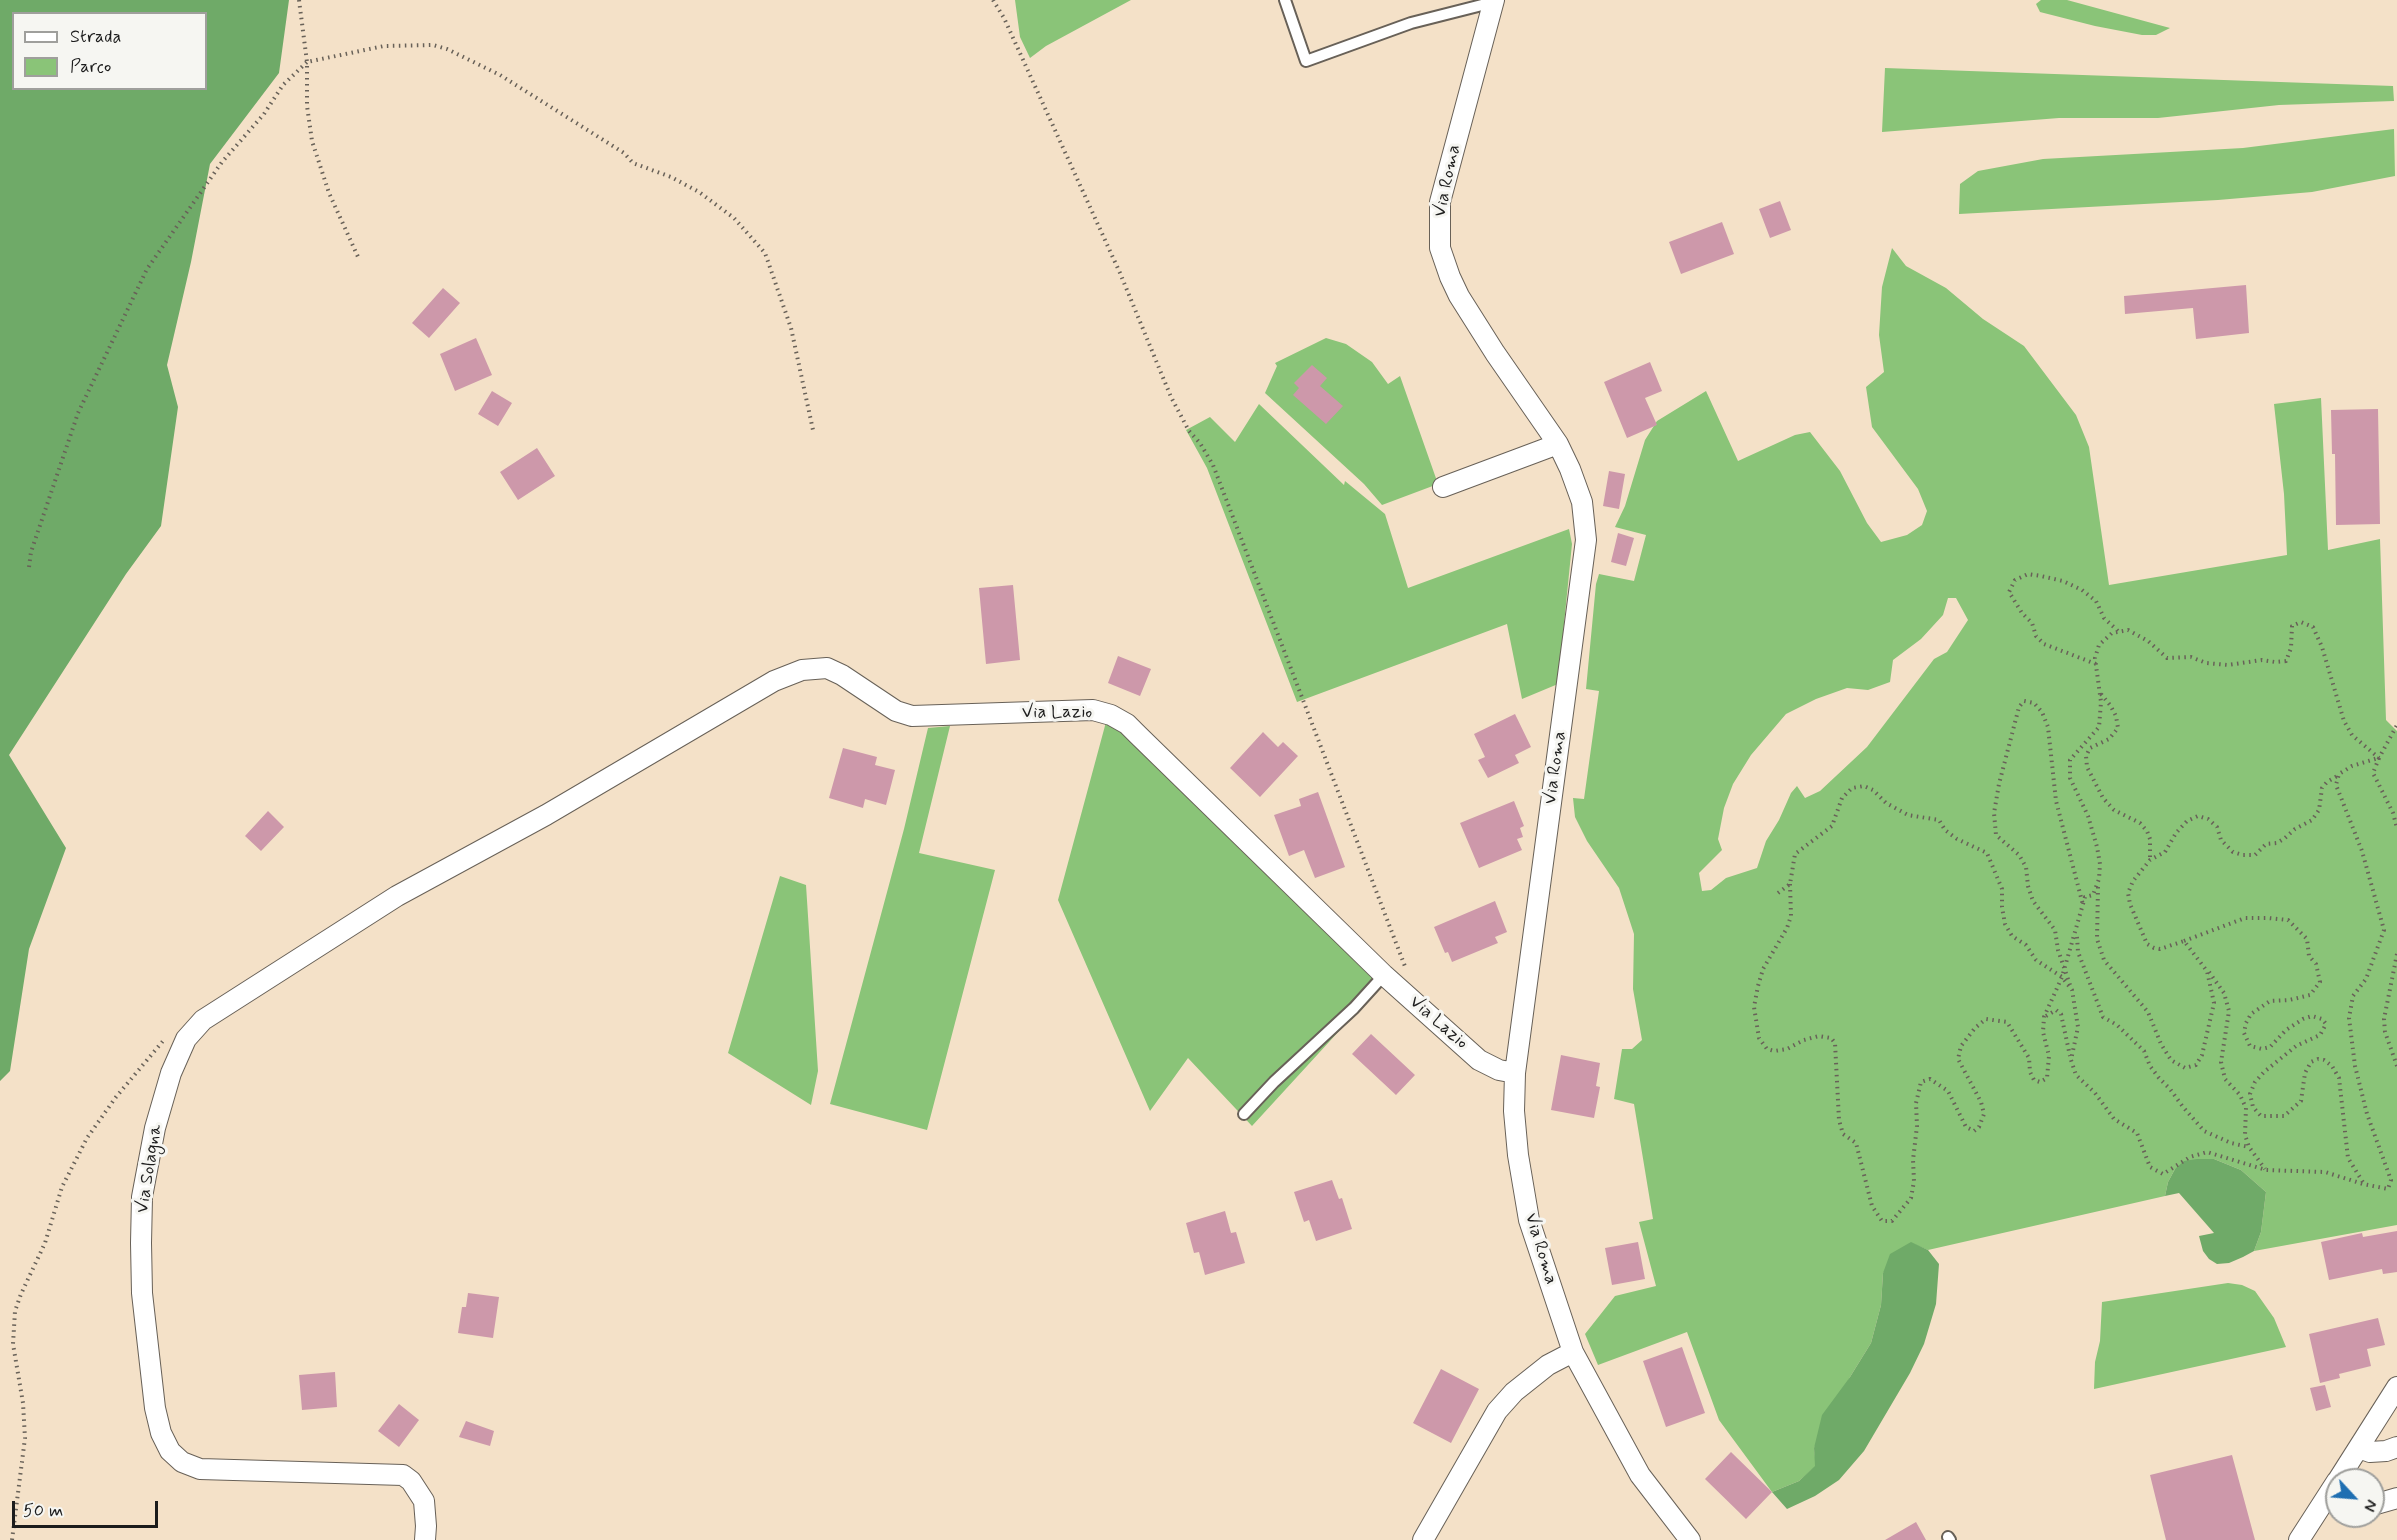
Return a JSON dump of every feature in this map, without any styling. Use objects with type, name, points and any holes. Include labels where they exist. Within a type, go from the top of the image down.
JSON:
[{"type":"street","name":"Via Roma","points":[[1494,1],[1440,201],[1440,248],[1450,277],[1460,296],[1495,353],[1557,444],[1570,469],[1582,502],[1586,540],[1515,1073],[1516,1134],[1529,1220],[1573,1352],[1640,1475],[1690,1540]]},
{"type":"street","points":[[1443,487],[1557,444]]},
{"type":"street","name":"Via Lazio","points":[[546,815],[774,681],[802,670],[827,668],[842,675],[896,711],[912,716],[1093,710],[1127,724],[1384,975],[1479,1060],[1499,1070],[1515,1073]]},
{"type":"street","name":"Via Solagna","points":[[425,1540],[424,1501],[411,1481],[403,1475],[200,1469],[175,1458],[161,1433],[155,1408],[142,1293],[142,1197],[155,1128],[171,1073],[186,1039],[194,1028],[397,897],[546,815]]},
{"type":"street","points":[[1423,1540],[1497,1412],[1522,1385],[1548,1365],[1573,1352]]},
{"type":"street","points":[[2346,1468],[2397,1387]]},
{"type":"street","points":[[2359,1448],[2370,1452],[2397,1448]]},
{"type":"street","points":[[2299,1540],[2325,1513]]},
{"type":"lane","points":[[1285,0],[1305,60],[1411,23],[1494,1]]},
{"type":"lane","points":[[1244,1114],[1274,1082],[1354,1008],[1384,975]]},
{"type":"path","points":[[299,0],[307,62],[307,106],[312,141],[329,193],[359,259]]},
{"type":"path","points":[[993,0],[1004,18],[1072,165],[1171,397],[1189,431],[1200,443],[1213,465],[1410,977]]},
{"type":"path","points":[[28,567],[78,413],[147,269],[222,162],[264,114],[283,85],[307,62],[384,46],[433,45],[447,49],[500,75],[624,153],[633,163],[671,177],[708,198],[734,218],[765,253],[792,328],[813,430]]},
{"type":"path","points":[[2096,664],[2044,644],[2036,636],[2032,623],[2011,599],[2009,592],[2015,580],[2028,574],[2063,581],[2082,590],[2096,601],[2104,618],[2119,632]]},
{"type":"path","points":[[2208,971],[2214,1003],[2202,1055],[2196,1065],[2185,1068],[2171,1060],[2161,1044],[2148,1012],[2104,960],[2097,939],[2100,864],[2088,816],[2070,778],[2070,760],[2099,727],[2100,694],[2095,658],[2099,645],[2112,633],[2128,630],[2148,641],[2167,658],[2191,657],[2206,663],[2228,665],[2262,660],[2286,661],[2291,648],[2292,626],[2301,622],[2313,627],[2330,669],[2344,721],[2352,735],[2379,758]]},
{"type":"path","points":[[2100,694],[2116,716],[2118,728],[2109,739],[2090,748],[2086,756],[2087,767],[2103,798],[2114,810],[2140,823],[2147,831],[2150,839],[2150,860]]},
{"type":"path","points":[[2071,1060],[2078,1027],[2072,990],[2058,950],[2055,930],[2033,901],[2028,886],[2026,867],[2019,855],[1996,835],[1994,813],[1999,784],[2019,706],[2024,701],[2034,703],[2042,712],[2048,727],[2055,801],[2083,906]]},
{"type":"path","points":[[2397,725],[2373,773],[2393,813],[2397,828]]},
{"type":"path","points":[[2364,1185],[2348,1158],[2340,1086],[2332,1065],[2318,1059],[2311,1062],[2306,1073],[2301,1101],[2284,1116],[2261,1116],[2253,1107],[2250,1094],[2255,1082],[2295,1046],[2319,1035],[2326,1024],[2322,1019],[2312,1016],[2303,1019],[2286,1030],[2270,1047],[2262,1049],[2250,1046],[2246,1040],[2246,1023],[2251,1014],[2271,1001],[2310,995],[2320,982],[2316,964],[2309,956],[2307,939],[2288,920],[2245,918],[2160,949],[2154,948],[2147,944],[2135,918],[2128,893],[2133,881],[2150,860],[2165,852],[2176,833],[2187,821],[2198,816],[2208,819],[2217,827],[2221,840],[2233,852],[2255,855],[2266,844],[2285,838],[2295,829],[2312,820],[2319,810],[2322,788],[2327,782],[2352,766],[2379,758]]},
{"type":"path","points":[[2044,1017],[2056,1010],[2061,1014],[2076,1075],[2095,1093],[2114,1119],[2137,1133],[2150,1167],[2163,1174],[2190,1157],[2206,1152],[2266,1170],[2325,1172],[2364,1185],[2388,1189],[2391,1180],[2367,1114],[2355,1066],[2349,1018],[2353,996],[2366,979],[2384,930],[2362,851],[2336,785],[2339,774]]},
{"type":"path","points":[[2072,990],[2062,977],[2036,960],[2026,945],[2012,936],[2002,907],[2002,889],[1988,853],[1957,839],[1945,830],[1939,820],[1908,815],[1864,786],[1852,788],[1842,798],[1832,826],[1795,854],[1790,884],[1791,916],[1782,940],[1775,947],[1763,969],[1754,1007],[1759,1038],[1767,1049],[1774,1051],[1787,1049],[1804,1040],[1819,1036],[1831,1038],[1835,1043],[1839,1120],[1844,1134],[1856,1143],[1872,1206],[1882,1221],[1892,1221],[1911,1198],[1917,1126],[1916,1103],[1921,1082],[1930,1079],[1948,1091],[1962,1122],[1974,1131],[1979,1127],[1984,1114],[1981,1102],[1958,1059],[1961,1046],[1975,1028],[1986,1019],[2007,1022],[2029,1058],[2030,1072],[2034,1080],[2040,1082],[2047,1078],[2049,1056],[2043,1032],[2044,1017],[2062,977],[2085,897],[2093,895],[2099,879]]},
{"type":"path","points":[[1778,893],[1790,884]]},
{"type":"path","points":[[2076,933],[2078,952],[2103,1017],[2117,1025],[2144,1051],[2150,1066],[2204,1131],[2231,1143],[2249,1147]]},
{"type":"path","points":[[2184,941],[2208,971],[2228,1002],[2229,1011],[2221,1062],[2225,1079],[2240,1095],[2246,1108],[2246,1135],[2249,1147],[2266,1170]]},
{"type":"path","points":[[2397,954],[2384,1019],[2385,1032],[2397,1066]]},
{"type":"path","points":[[12,1540],[25,1438],[23,1403],[13,1344],[15,1311],[45,1243],[62,1187],[87,1138],[116,1096],[164,1039]]},
{"type":"green space","points":[[0,0],[289,0],[279,73],[210,164],[191,262],[167,365],[178,407],[161,526],[126,574],[9,755],[66,848],[29,949],[10,1071],[0,1081]]},
{"type":"green space","points":[[1015,0],[1131,0],[1046,46],[1030,58],[1020,37]]},
{"type":"green space","points":[[2041,0],[2067,0],[2170,28],[2156,35],[2142,35],[2095,26],[2040,12],[2036,4]]},
{"type":"green space","points":[[1885,68],[2393,86],[2394,101],[2279,105],[2158,118],[2059,118],[1882,132]]},
{"type":"green space","points":[[2394,129],[2395,176],[2312,192],[2218,200],[1959,214],[1960,184],[1978,171],[2043,159],[2243,148]]},
{"type":"green space","points":[[1892,248],[1906,266],[1946,288],[1983,319],[2024,346],[2076,415],[2089,447],[2109,585],[2287,555],[2284,494],[2274,404],[2321,398],[2328,550],[2380,539],[2386,720],[2397,731],[2397,1225],[2254,1251],[2261,1232],[2266,1192],[2241,1170],[2214,1159],[2175,1169],[2168,1182],[2165,1196],[1928,1250],[1911,1243],[1883,1273],[1881,1305],[1871,1343],[1850,1377],[1814,1448],[1816,1466],[1799,1481],[1772,1492],[1719,1420],[1687,1332],[1598,1365],[1585,1334],[1615,1296],[1656,1286],[1639,1222],[1653,1219],[1634,1104],[1614,1099],[1622,1049],[1632,1049],[1642,1040],[1633,989],[1634,934],[1619,888],[1587,841],[1575,817],[1573,798],[1584,799],[1599,691],[1586,689],[1596,584],[1599,574],[1634,581],[1646,535],[1615,527],[1625,506],[1645,440],[1657,421],[1706,391],[1738,461],[1795,435],[1810,432],[1840,471],[1867,523],[1881,542],[1907,535],[1922,525],[1927,511],[1918,489],[1872,427],[1866,387],[1884,372],[1879,335],[1882,287]],"holes":[[[1948,598],[1956,598],[1968,620],[1947,652],[1934,659],[1867,747],[1820,791],[1805,798],[1797,786],[1766,841],[1757,868],[1726,878],[1711,890],[1702,891],[1699,873],[1722,850],[1718,839],[1724,808],[1733,784],[1751,755],[1786,714],[1816,699],[1847,688],[1868,690],[1890,682],[1893,660],[1921,639],[1943,615]]]},
{"type":"green space","points":[[1326,338],[1346,344],[1372,362],[1388,384],[1400,376],[1438,484],[1382,505],[1364,484],[1265,393],[1277,366],[1275,363]]},
{"type":"green space","points":[[1259,404],[1344,485],[1345,481],[1385,514],[1408,588],[1569,529],[1572,544],[1558,684],[1522,699],[1507,624],[1297,702],[1207,468],[1186,430],[1210,417],[1235,442]]},
{"type":"green space","points":[[1106,722],[1128,731],[1384,982],[1252,1126],[1188,1058],[1150,1111],[1058,900]]},
{"type":"green space","points":[[950,726],[919,853],[995,870],[927,1130],[830,1104],[904,829],[928,728]]},
{"type":"green space","points":[[780,876],[806,885],[818,1071],[811,1105],[728,1053]]},
{"type":"green space","points":[[2214,1159],[2241,1170],[2266,1192],[2261,1232],[2254,1251],[2229,1263],[2217,1264],[2203,1251],[2199,1236],[2214,1233],[2179,1193],[2165,1196],[2168,1182],[2175,1169],[2184,1161]]},
{"type":"green space","points":[[1911,1242],[1928,1250],[1939,1264],[1936,1304],[1924,1344],[1910,1373],[1864,1451],[1839,1480],[1815,1496],[1787,1509],[1772,1492],[1799,1481],[1815,1466],[1814,1448],[1822,1415],[1871,1343],[1881,1305],[1883,1273],[1890,1254]]},
{"type":"green space","points":[[2228,1283],[2242,1285],[2255,1291],[2274,1318],[2286,1347],[2094,1389],[2102,1302]]},
{"type":"building","points":[[1780,201],[1791,230],[1770,238],[1759,209]]},
{"type":"building","points":[[1722,222],[1734,254],[1681,274],[1669,242]]},
{"type":"building","points":[[2246,285],[2249,333],[2196,339],[2193,308],[2125,314],[2124,296]]},
{"type":"building","points":[[443,288],[460,303],[429,338],[412,323]]},
{"type":"building","points":[[476,338],[492,375],[455,391],[440,354]]},
{"type":"building","points":[[1650,362],[1662,391],[1645,398],[1657,425],[1627,438],[1604,382]]},
{"type":"building","points":[[1312,365],[1327,378],[1320,386],[1343,406],[1326,424],[1293,395],[1299,388],[1294,383]]},
{"type":"building","points":[[492,391],[512,403],[498,426],[478,414]]},
{"type":"building","points":[[2378,409],[2380,524],[2336,525],[2335,454],[2332,454],[2331,410]]},
{"type":"building","points":[[537,448],[555,476],[518,500],[500,472]]},
{"type":"building","points":[[1609,471],[1625,474],[1619,509],[1603,506]]},
{"type":"building","points":[[1618,533],[1634,538],[1626,566],[1611,562]]},
{"type":"building","points":[[1013,585],[1020,660],[986,664],[979,588]]},
{"type":"building","points":[[1118,656],[1151,669],[1140,696],[1108,683]]},
{"type":"building","points":[[1515,714],[1531,747],[1515,755],[1519,763],[1488,778],[1478,760],[1485,757],[1474,734]]},
{"type":"building","points":[[1263,732],[1278,747],[1283,742],[1298,756],[1260,797],[1230,768]]},
{"type":"building","points":[[843,748],[877,757],[875,765],[895,770],[886,805],[865,799],[863,808],[829,798]]},
{"type":"building","points":[[1318,792],[1345,867],[1315,878],[1304,850],[1289,856],[1274,815],[1301,806],[1299,799]]},
{"type":"building","points":[[1514,801],[1524,826],[1520,828],[1523,837],[1517,839],[1522,850],[1479,868],[1460,823]]},
{"type":"building","points":[[268,811],[284,827],[261,851],[245,836]]},
{"type":"building","points":[[1495,901],[1507,932],[1495,937],[1498,943],[1452,962],[1448,952],[1445,953],[1434,927]]},
{"type":"building","points":[[1371,1034],[1415,1075],[1396,1095],[1352,1054]]},
{"type":"building","points":[[1561,1055],[1600,1063],[1596,1086],[1600,1087],[1594,1118],[1551,1110]]},
{"type":"building","points":[[1332,1180],[1339,1199],[1342,1198],[1352,1229],[1316,1241],[1309,1220],[1304,1222],[1294,1192]]},
{"type":"building","points":[[1225,1211],[1231,1233],[1236,1232],[1245,1263],[1205,1275],[1199,1252],[1194,1253],[1186,1223]]},
{"type":"building","points":[[2397,1231],[2397,1272],[2383,1274],[2382,1269],[2329,1280],[2321,1242],[2362,1233],[2363,1237]]},
{"type":"building","points":[[1638,1242],[1645,1279],[1612,1285],[1605,1248]]},
{"type":"building","points":[[468,1293],[499,1297],[493,1338],[458,1333],[462,1307],[466,1307]]},
{"type":"building","points":[[2378,1318],[2385,1345],[2367,1349],[2371,1366],[2339,1374],[2340,1378],[2320,1383],[2309,1334]]},
{"type":"building","points":[[1682,1347],[1705,1413],[1666,1427],[1643,1361]]},
{"type":"building","points":[[1441,1369],[1479,1389],[1451,1443],[1413,1423]]},
{"type":"building","points":[[335,1372],[337,1407],[302,1410],[299,1375]]},
{"type":"building","points":[[2325,1385],[2331,1407],[2316,1411],[2310,1388]]},
{"type":"building","points":[[399,1404],[419,1420],[399,1447],[378,1431]]},
{"type":"building","points":[[466,1421],[494,1431],[490,1446],[459,1437]]},
{"type":"building","points":[[1731,1452],[1772,1492],[1746,1519],[1705,1479]]},
{"type":"building","points":[[2232,1455],[2255,1540],[2166,1540],[2150,1475]]},
{"type":"building","points":[[1916,1522],[1926,1540],[1885,1540]]}]
